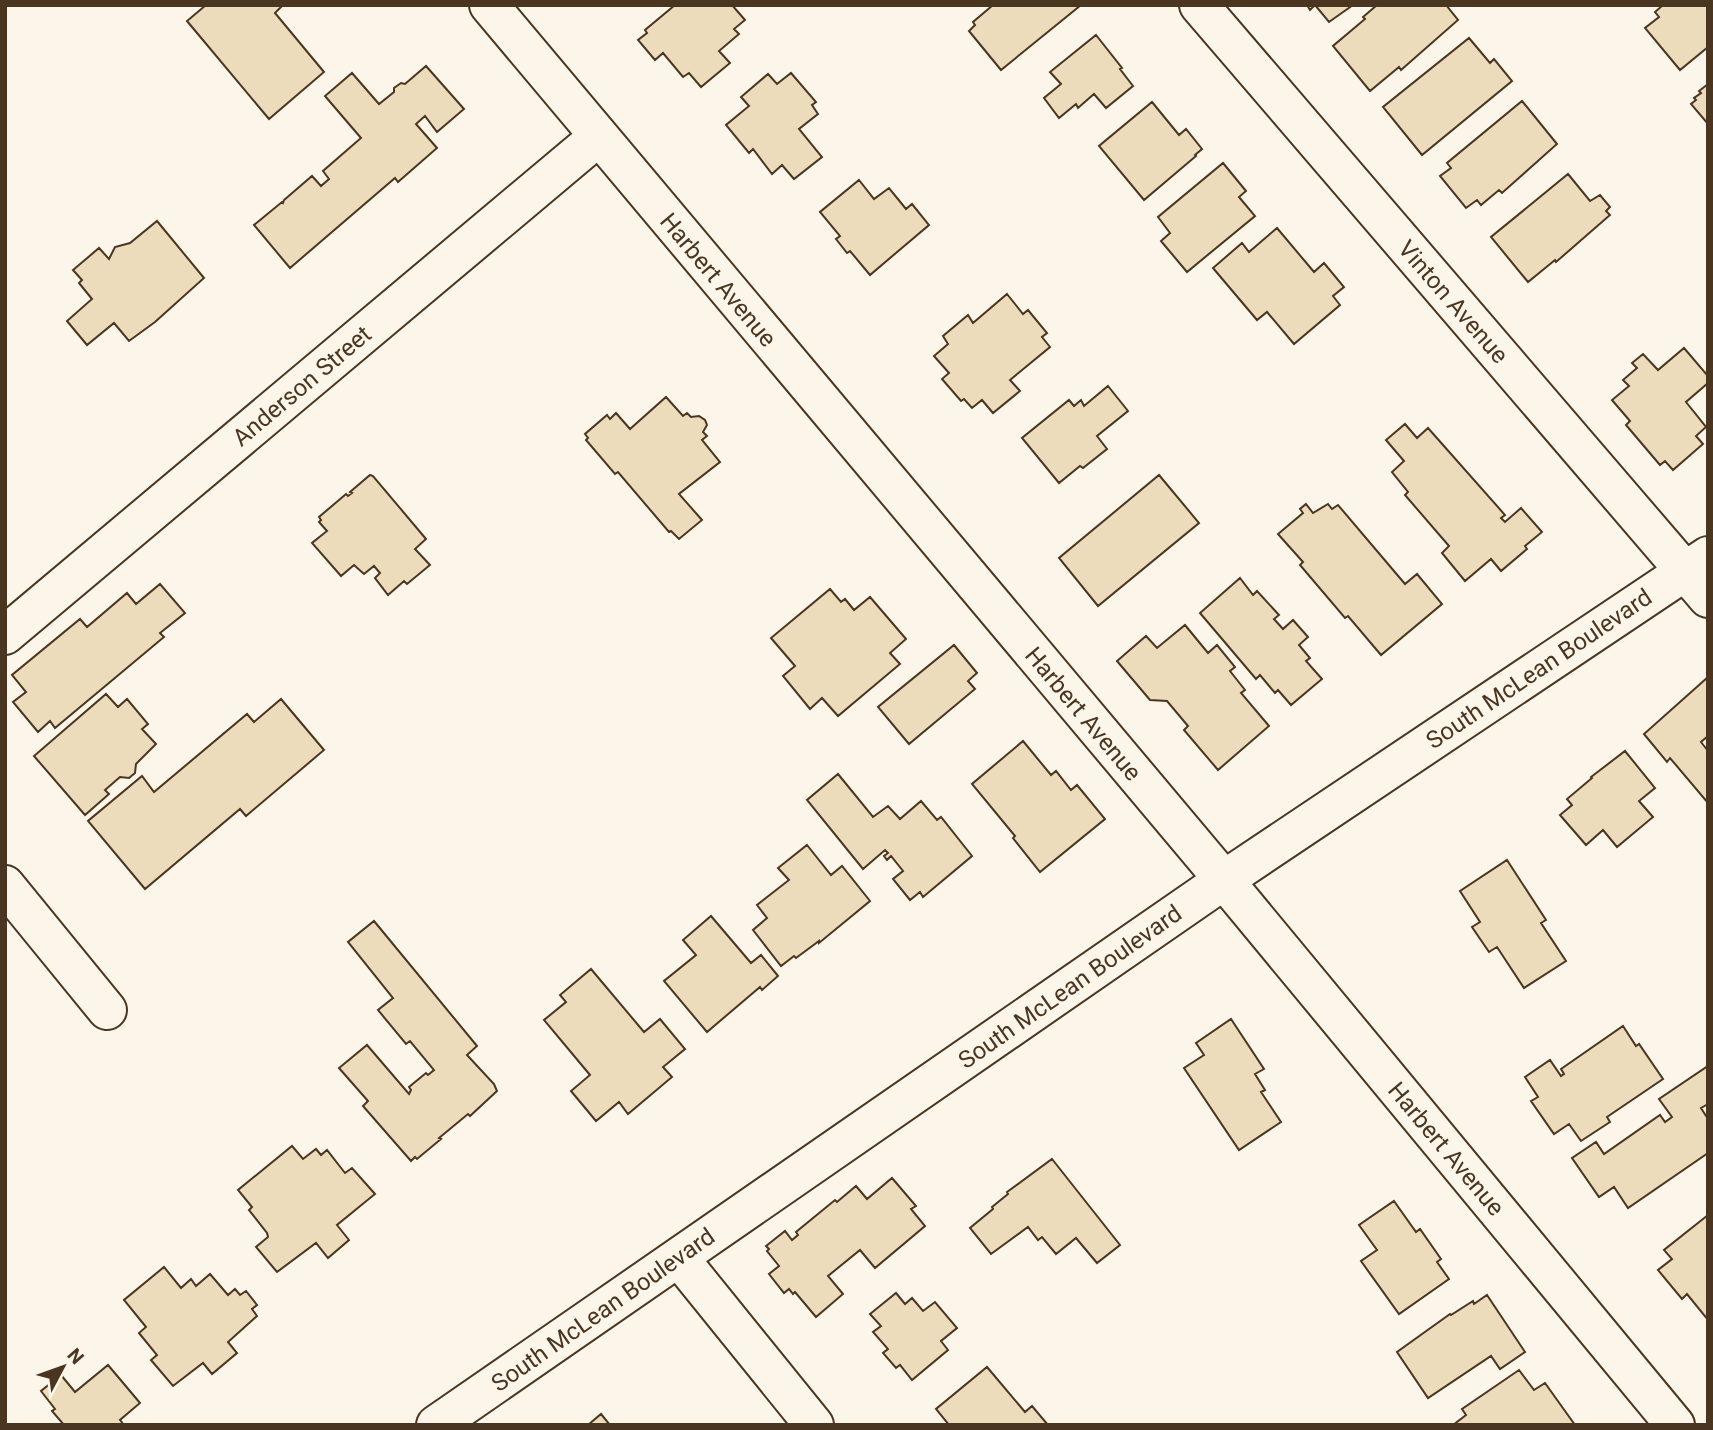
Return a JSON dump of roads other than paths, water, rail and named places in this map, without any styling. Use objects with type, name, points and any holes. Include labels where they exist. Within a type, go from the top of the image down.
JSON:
[{"type":"street","name":"Harbert Avenue","points":[[489,5],[1223,880],[1675,1425]]},
{"type":"street","name":"Vinton Avenue","points":[[1199,5],[1700,575]]},
{"type":"street","name":"Anderson Street","points":[[5,635],[598,137]]},
{"type":"street","name":"South McLean Boulevard","points":[[436,1425],[1223,880],[1700,575]]},
{"type":"street","points":[[5,885],[107,1010]]},
{"type":"street","points":[[678,1258],[814,1425]]}]
